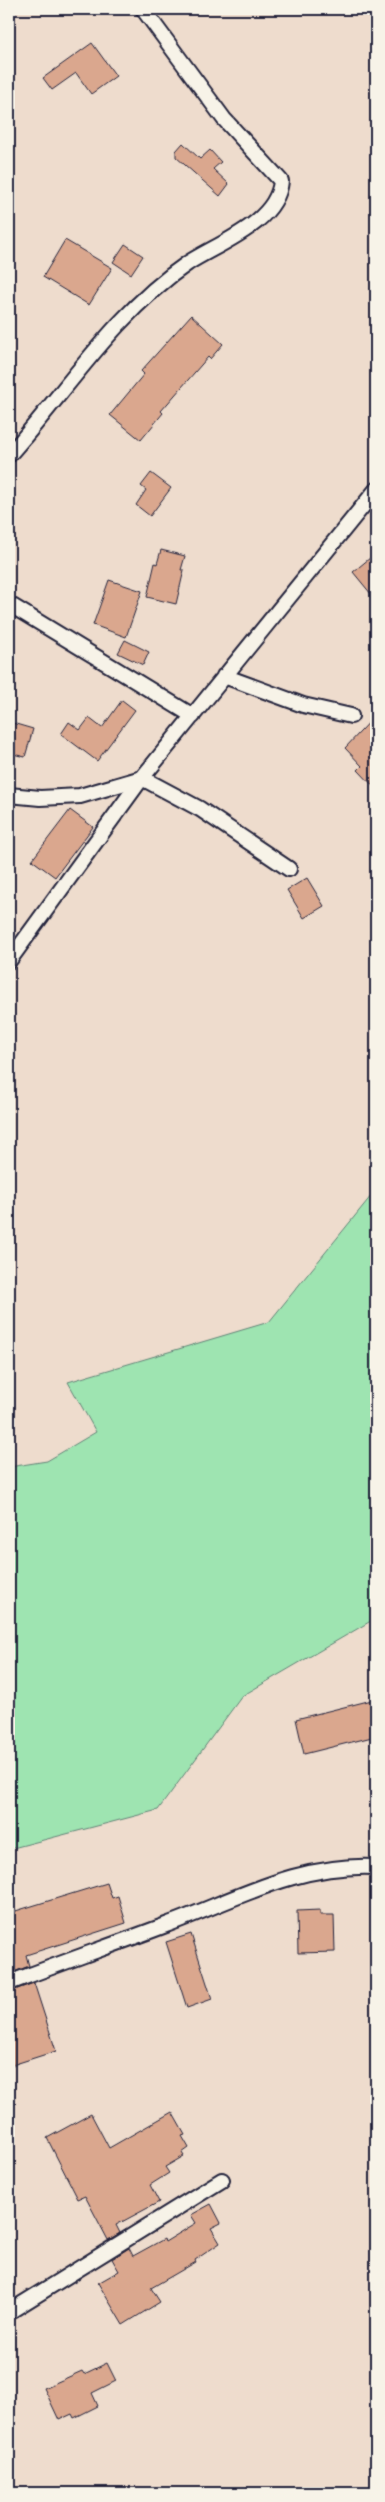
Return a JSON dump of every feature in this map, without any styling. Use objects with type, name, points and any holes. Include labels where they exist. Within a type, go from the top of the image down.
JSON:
[{"type":"street","points":[[9,455],[128,313],[189,263],[224,244],[252,223],[272,207],[280,193],[281,181],[273,170],[224,119],[143,9]]},
{"type":"street","points":[[9,961],[142,778],[376,490]]},
{"type":"street","points":[[9,604],[193,716]]},
{"type":"street","points":[[224,676],[303,705],[329,713],[351,716]]},
{"type":"street","points":[[9,795],[40,798],[80,796],[142,778],[200,809],[289,869]]},
{"type":"street","points":[[9,1983],[165,1925],[286,1877],[318,1870],[376,1867]]},
{"type":"street","points":[[9,2312],[222,2180]]},
{"type":"green space","points":[[376,1190],[376,1618],[242,1696],[158,1810],[9,1849],[9,1467],[47,1461],[96,1432],[68,1382],[269,1322]]},
{"type":"building","points":[[92,43],[116,76],[91,94],[76,73],[52,90],[43,78]]},
{"type":"building","points":[[183,143],[200,159],[210,150],[221,162],[213,169],[229,184],[220,196],[176,157],[176,151]]},
{"type":"building","points":[[65,240],[112,268],[89,305],[43,277]]},
{"type":"building","points":[[125,244],[143,256],[131,274],[113,262]]},
{"type":"building","points":[[191,315],[223,344],[210,359],[208,357],[161,411],[163,413],[141,440],[110,415],[144,374],[141,371]]},
{"type":"building","points":[[151,473],[171,488],[150,516],[136,505],[146,490],[141,486]]},
{"type":"building","points":[[161,550],[185,556],[181,570],[184,570],[176,604],[147,597],[155,563],[157,564]]},
{"type":"building","points":[[376,553],[376,600],[353,572]]},
{"type":"building","points":[[109,580],[142,591],[126,637],[93,625]]},
{"type":"building","points":[[125,640],[149,652],[143,665],[118,653]]},
{"type":"building","points":[[122,700],[135,710],[97,761],[61,734],[69,722],[80,730],[89,718],[102,728]]},
{"type":"building","points":[[376,715],[376,789],[358,770],[362,766],[345,748]]},
{"type":"building","points":[[9,722],[33,729],[25,757],[9,753]]},
{"type":"building","points":[[70,810],[93,827],[55,877],[32,860]]},
{"type":"building","points":[[307,878],[324,906],[304,918],[287,890]]},
{"type":"building","points":[[376,1699],[376,1736],[304,1754],[296,1719]]},
{"type":"building","points":[[107,1883],[112,1898],[118,1896],[126,1923],[26,1955],[29,1966],[9,1974],[9,1913]]},
{"type":"building","points":[[320,1910],[320,1915],[334,1915],[335,1952],[298,1953],[297,1911]]},
{"type":"building","points":[[191,1934],[212,1999],[187,2008],[166,1942]]},
{"type":"building","points":[[34,1983],[56,2051],[9,2066],[9,1992]]},
{"type":"building","points":[[172,2112],[185,2135],[182,2136],[189,2148],[182,2153],[184,2156],[165,2167],[169,2173],[150,2185],[159,2202],[116,2225],[120,2233],[108,2240],[85,2196],[78,2199],[47,2138],[91,2114],[109,2148]]},
{"type":"building","points":[[211,2204],[221,2223],[211,2228],[220,2243],[195,2260],[196,2262],[151,2288],[160,2302],[123,2325],[98,2283],[119,2271],[112,2259],[129,2248],[133,2256],[164,2239],[165,2242],[196,2223],[191,2215]]},
{"type":"building","points":[[107,2363],[116,2381],[92,2393],[98,2406],[74,2418],[72,2414],[59,2420],[44,2388],[82,2371],[84,2374]]}]
